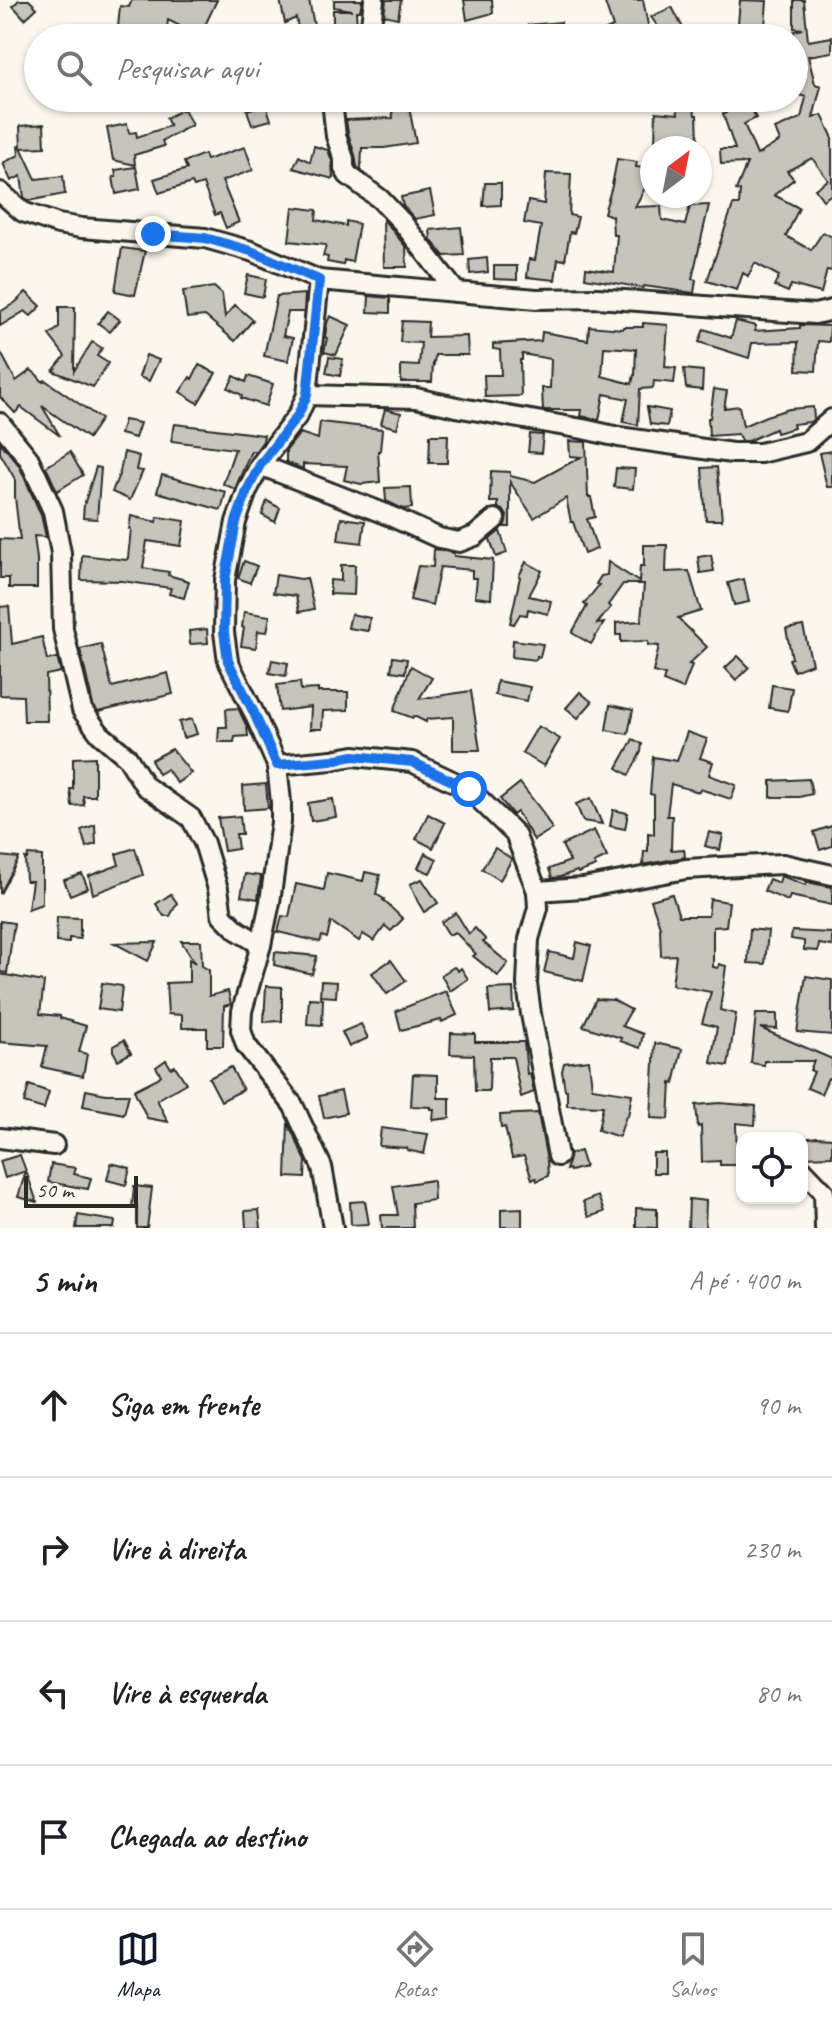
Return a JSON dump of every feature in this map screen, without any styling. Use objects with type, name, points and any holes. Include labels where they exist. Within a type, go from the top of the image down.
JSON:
[{"type":"street","points":[[373,24],[374,0]]},
{"type":"street","points":[[333,112],[336,136],[348,175],[380,199],[402,222],[456,292]]},
{"type":"street","points":[[0,192],[23,212],[58,224],[205,238],[251,251],[319,280],[537,299],[597,298],[815,314],[832,310]]},
{"type":"street","points":[[319,280],[307,395],[298,415],[260,465],[236,522],[225,580],[224,632],[228,661],[277,765],[281,802],[270,902],[242,1011],[241,1030],[246,1045],[293,1105],[322,1167],[333,1228]]},
{"type":"street","points":[[307,395],[416,398],[619,437],[732,453],[760,453],[806,442],[832,419]]},
{"type":"street","points":[[0,423],[29,459],[53,511],[61,553],[63,629],[82,710],[100,734],[127,757],[145,786],[191,818],[204,843],[218,889],[222,915],[237,930],[261,945]]},
{"type":"street","points":[[260,465],[439,538],[459,542],[475,536],[495,519]]},
{"type":"street","points":[[277,765],[354,756],[412,762],[469,789],[515,834],[537,891],[538,908],[529,939],[527,984],[558,1156]]},
{"type":"street","points":[[537,891],[583,888],[686,869],[739,866],[783,864],[832,875]]},
{"type":"street","points":[[0,1138],[54,1145]]},
{"type":"street","points":[[808,1175],[824,1192],[825,1228]]},
{"type":"building","points":[[19,0],[29,0],[37,8],[25,19],[13,6]]},
{"type":"building","points":[[132,0],[217,0],[206,24],[176,24],[168,20],[168,24],[118,24],[120,6],[129,7]]},
{"type":"building","points":[[280,0],[309,0],[314,24],[297,24],[296,18],[285,23]]},
{"type":"building","points":[[334,0],[362,0],[360,11],[356,11],[357,24],[333,24],[333,10],[352,10],[334,7]]},
{"type":"building","points":[[386,0],[401,0],[398,18],[384,15]]},
{"type":"building","points":[[464,0],[492,0],[493,13],[467,20]]},
{"type":"building","points":[[604,0],[643,0],[648,24],[612,24]]},
{"type":"building","points":[[740,0],[767,1],[765,24],[738,24]]},
{"type":"building","points":[[794,0],[804,0],[806,24],[794,24]]},
{"type":"building","points":[[672,7],[681,24],[656,24],[651,17]]},
{"type":"building","points":[[832,37],[832,52],[808,56],[808,41]]},
{"type":"building","points":[[808,56],[815,84],[821,86],[813,118],[822,115],[832,136],[832,194],[823,200],[815,189],[828,180],[812,158],[787,171],[794,179],[774,195],[799,208],[786,236],[811,250],[823,232],[832,237],[832,271],[827,270],[821,293],[791,285],[788,292],[774,286],[779,276],[755,263],[748,276],[743,273],[737,290],[707,281],[733,205],[739,205],[740,191],[736,190],[747,163],[721,164],[720,149],[735,149],[723,114],[753,112],[756,118],[744,124],[757,155],[780,141],[775,129],[801,118],[802,112],[808,112]]},
{"type":"building","points":[[186,112],[192,125],[162,141],[164,146],[134,155],[135,165],[113,160],[107,128],[127,124],[129,133],[136,132],[137,137],[170,126],[166,118]]},
{"type":"building","points":[[248,112],[268,112],[271,120],[252,125]]},
{"type":"building","points":[[392,112],[410,112],[416,143],[362,148],[361,170],[357,167],[346,120],[393,118]]},
{"type":"building","points":[[656,112],[695,112],[698,136],[655,136]]},
{"type":"building","points":[[44,124],[45,147],[21,148],[20,126]]},
{"type":"building","points":[[20,145],[36,179],[63,176],[65,194],[28,201],[24,197],[21,176],[11,181],[3,163],[19,155]]},
{"type":"building","points":[[314,146],[328,150],[333,179],[293,168],[299,156],[310,162]]},
{"type":"building","points":[[245,147],[253,170],[222,181],[239,222],[226,228],[220,213],[215,215],[203,184],[194,187],[192,183],[159,193],[154,179],[187,169],[184,162],[204,154],[206,160]]},
{"type":"building","points":[[617,159],[637,162],[636,167],[640,168],[640,197],[635,207],[661,208],[662,220],[685,225],[689,208],[708,208],[692,279],[696,280],[694,293],[585,278],[586,268],[614,272],[617,235],[613,235],[612,216],[604,213]]},
{"type":"building","points":[[136,167],[140,189],[116,194],[115,170]]},
{"type":"building","points":[[546,173],[571,174],[569,215],[578,217],[574,233],[570,232],[565,260],[558,259],[555,280],[527,277],[529,259],[535,260],[541,226],[524,223],[528,201],[544,204]]},
{"type":"building","points":[[485,183],[501,183],[501,205],[483,206]]},
{"type":"building","points":[[430,191],[435,215],[415,219],[403,206],[401,197]]},
{"type":"building","points":[[293,207],[317,210],[316,220],[346,226],[346,221],[359,224],[352,262],[344,260],[343,265],[327,262],[328,257],[323,256],[326,245],[289,241]]},
{"type":"building","points":[[383,219],[406,247],[407,267],[384,267]]},
{"type":"building","points":[[461,227],[464,255],[444,256],[431,240],[430,230]]},
{"type":"building","points":[[122,248],[145,251],[135,295],[115,291]]},
{"type":"building","points":[[487,258],[488,272],[470,274],[469,260]]},
{"type":"building","points":[[494,266],[517,266],[517,280],[494,279]]},
{"type":"building","points":[[248,275],[266,279],[263,297],[244,293]]},
{"type":"building","points":[[214,287],[222,294],[225,317],[235,305],[253,320],[235,341],[205,316],[187,318],[183,291]]},
{"type":"building","points":[[26,292],[41,306],[31,316],[25,311],[0,326],[0,312]]},
{"type":"building","points":[[305,294],[304,312],[288,312],[283,336],[293,338],[288,361],[264,356],[277,296]]},
{"type":"building","points":[[369,296],[390,298],[390,313],[368,312]]},
{"type":"building","points":[[59,307],[75,307],[74,371],[92,342],[102,348],[97,356],[108,363],[93,387],[53,371],[65,356],[49,335],[59,328]]},
{"type":"building","points":[[108,311],[120,320],[110,332],[98,323]]},
{"type":"building","points":[[330,316],[350,325],[336,355],[324,352]]},
{"type":"building","points":[[402,321],[428,322],[427,337],[467,336],[468,355],[435,355],[432,382],[401,382],[401,365],[419,366],[421,343],[400,342]]},
{"type":"building","points":[[736,321],[756,326],[755,331],[800,328],[800,325],[830,326],[829,342],[818,341],[816,371],[797,370],[798,342],[752,343],[749,358],[699,342],[704,329],[731,338]]},
{"type":"building","points":[[643,323],[668,325],[665,367],[676,368],[674,383],[654,381],[653,388],[640,389],[638,425],[623,422],[628,399],[604,394],[599,420],[581,416],[582,410],[543,410],[542,388],[550,388],[551,359],[522,354],[521,396],[485,397],[484,375],[501,375],[500,350],[493,349],[493,344],[541,341],[542,332],[588,340],[589,326],[643,327]],"holes":[[[604,347],[636,349],[632,384],[602,376]]]},
{"type":"building","points":[[0,351],[16,381],[31,370],[43,382],[45,380],[101,419],[88,438],[42,406],[60,436],[21,407],[15,413],[0,397]]},
{"type":"building","points":[[146,355],[159,360],[149,381],[139,377]]},
{"type":"building","points":[[329,357],[343,359],[340,376],[326,373]]},
{"type":"building","points":[[199,365],[216,373],[198,403],[180,392]]},
{"type":"building","points":[[684,369],[703,371],[702,390],[686,388]]},
{"type":"building","points":[[234,376],[246,382],[248,376],[273,384],[266,406],[241,398],[242,395],[228,388]]},
{"type":"building","points":[[714,389],[727,391],[724,408],[739,406],[743,426],[789,409],[813,407],[814,419],[793,424],[794,428],[776,433],[775,429],[748,441],[741,441],[738,434],[709,436],[708,418]]},
{"type":"building","points":[[647,407],[670,411],[667,426],[650,424]]},
{"type":"building","points":[[385,409],[401,413],[397,428],[381,424]]},
{"type":"building","points":[[124,420],[140,423],[135,438],[120,434]]},
{"type":"building","points":[[320,422],[382,429],[378,451],[380,482],[361,484],[344,480],[347,466],[303,464],[303,469],[286,462],[286,451],[300,433],[318,439]]},
{"type":"building","points":[[175,424],[264,435],[255,452],[251,451],[235,489],[223,484],[235,449],[171,441]]},
{"type":"building","points":[[530,434],[543,435],[541,453],[528,452]]},
{"type":"building","points":[[430,435],[448,435],[447,463],[429,463]]},
{"type":"building","points":[[569,441],[586,442],[588,497],[591,497],[595,517],[587,519],[597,549],[584,554],[571,522],[566,498],[534,518],[510,482],[510,527],[504,527],[507,516],[498,508],[498,502],[490,502],[491,471],[510,472],[510,476],[535,482],[581,457],[570,456]]},
{"type":"building","points":[[0,442],[19,465],[41,515],[46,537],[34,536],[37,588],[9,588],[9,578],[0,578],[0,539],[20,540],[15,479],[0,453]]},
{"type":"building","points":[[832,451],[832,487],[827,487],[819,453]]},
{"type":"building","points":[[70,452],[83,475],[57,491],[46,467]]},
{"type":"building","points":[[124,452],[139,456],[136,470],[143,471],[130,500],[112,492]]},
{"type":"building","points":[[96,467],[101,468],[97,519],[83,518],[84,505]]},
{"type":"building","points":[[717,467],[722,520],[706,520],[702,468]]},
{"type":"building","points":[[616,468],[635,469],[633,489],[614,487]]},
{"type":"building","points":[[162,475],[226,492],[221,510],[157,492]]},
{"type":"building","points":[[411,487],[412,508],[403,509],[386,501],[385,488]]},
{"type":"building","points":[[267,501],[280,508],[275,522],[262,515]]},
{"type":"building","points":[[131,516],[157,522],[158,517],[185,521],[181,546],[147,541],[143,568],[169,572],[168,575],[189,581],[184,598],[169,594],[171,588],[122,581],[81,580],[82,555],[128,558]]},
{"type":"building","points":[[341,518],[365,521],[362,543],[338,540]]},
{"type":"building","points":[[500,531],[507,553],[496,557],[490,539]]},
{"type":"building","points":[[644,545],[667,545],[666,572],[689,571],[701,611],[678,618],[707,647],[689,664],[692,665],[683,689],[663,681],[665,675],[653,672],[659,646],[648,645],[648,641],[621,642],[621,635],[616,635],[616,623],[641,621],[644,584],[623,584],[608,605],[611,607],[597,624],[604,623],[591,644],[572,633],[587,606],[584,604],[599,585],[596,584],[601,576],[607,575],[608,562],[639,582],[640,566],[644,566]]},
{"type":"building","points":[[434,549],[454,553],[454,556],[493,560],[491,599],[475,597],[477,578],[472,578],[472,570],[440,567],[432,605],[410,600],[418,566],[433,567]]},
{"type":"building","points":[[711,555],[714,571],[700,573],[698,557]]},
{"type":"building","points":[[244,561],[257,566],[250,583],[238,578]]},
{"type":"building","points":[[526,562],[542,571],[529,596],[551,601],[548,614],[528,609],[527,615],[520,614],[514,624],[510,623],[519,576]]},
{"type":"building","points":[[341,565],[355,565],[354,595],[330,594],[330,580],[341,581]]},
{"type":"building","points":[[276,575],[307,578],[314,609],[299,612],[296,596],[273,593]]},
{"type":"building","points":[[744,579],[749,602],[734,605],[728,583]]},
{"type":"building","points":[[9,606],[12,644],[42,637],[47,660],[57,658],[61,672],[46,675],[47,721],[24,721],[23,696],[0,695],[0,607]]},
{"type":"building","points":[[244,612],[270,616],[267,632],[258,631],[256,648],[241,646]]},
{"type":"building","points":[[351,614],[370,618],[368,631],[348,628]]},
{"type":"building","points":[[803,626],[812,664],[794,671],[789,659],[792,658],[786,629]]},
{"type":"building","points":[[207,629],[208,643],[190,644],[189,631]]},
{"type":"building","points":[[513,640],[543,644],[540,657],[537,656],[536,660],[512,657]]},
{"type":"building","points":[[101,644],[112,687],[168,673],[173,694],[98,712],[93,705],[80,649]]},
{"type":"building","points":[[738,656],[749,667],[736,680],[725,668]]},
{"type":"building","points":[[393,657],[407,659],[405,673],[391,671]]},
{"type":"building","points":[[272,660],[288,663],[286,676],[269,673]]},
{"type":"building","points":[[411,666],[432,678],[419,699],[471,691],[480,750],[453,750],[453,717],[427,719],[426,722],[394,711]]},
{"type":"building","points":[[497,681],[530,687],[527,701],[495,695]]},
{"type":"building","points":[[300,682],[301,690],[348,692],[348,710],[323,711],[322,729],[310,729],[311,707],[280,711],[277,685]]},
{"type":"building","points":[[772,685],[792,688],[788,711],[769,708]]},
{"type":"building","points":[[580,692],[592,702],[578,718],[566,708]]},
{"type":"building","points":[[610,705],[633,710],[628,734],[606,730]]},
{"type":"building","points":[[238,708],[248,736],[235,737],[234,742],[218,742],[219,727],[227,727],[226,709]]},
{"type":"building","points":[[192,719],[197,734],[183,738],[179,722]]},
{"type":"building","points":[[538,726],[560,739],[544,766],[522,753]]},
{"type":"building","points":[[687,732],[707,739],[700,758],[713,762],[709,775],[736,785],[731,799],[671,784],[667,816],[672,816],[671,850],[684,849],[685,857],[643,865],[644,851],[648,852],[648,833],[654,834],[654,795],[650,794],[653,757],[677,761]]},
{"type":"building","points":[[633,739],[642,744],[629,775],[617,768]]},
{"type":"building","points":[[172,749],[191,773],[177,783],[167,769],[158,774],[151,760]]},
{"type":"building","points":[[95,757],[95,796],[83,796],[84,805],[72,806],[73,758]]},
{"type":"building","points":[[809,779],[812,794],[771,797],[771,781]]},
{"type":"building","points":[[520,783],[552,829],[534,840],[517,812],[513,815],[500,799]]},
{"type":"building","points":[[266,784],[268,808],[244,810],[243,786]]},
{"type":"building","points":[[591,798],[602,824],[583,821],[576,804]]},
{"type":"building","points":[[333,799],[336,817],[311,821],[308,803]]},
{"type":"building","points":[[613,810],[628,813],[625,829],[610,826]]},
{"type":"building","points":[[428,814],[445,823],[433,848],[416,839]]},
{"type":"building","points":[[240,816],[242,834],[236,834],[238,849],[224,851],[218,818]]},
{"type":"building","points":[[95,825],[96,844],[86,847],[81,830]]},
{"type":"building","points":[[832,826],[832,846],[820,850],[814,832]]},
{"type":"building","points":[[594,830],[607,857],[594,863],[596,866],[578,873],[552,878],[549,869],[570,861],[562,845]]},
{"type":"building","points":[[709,832],[723,835],[720,850],[705,846]]},
{"type":"building","points":[[135,848],[143,875],[93,894],[89,876],[119,865],[116,854]]},
{"type":"building","points":[[495,848],[512,859],[500,880],[482,869]]},
{"type":"building","points":[[425,853],[437,859],[430,873],[418,868]]},
{"type":"building","points":[[28,855],[42,856],[42,904],[28,909],[32,881],[26,881],[25,858]]},
{"type":"building","points":[[0,856],[19,858],[0,894]]},
{"type":"building","points":[[365,872],[380,875],[376,894],[403,919],[391,931],[385,926],[374,941],[363,934],[359,941],[331,922],[327,938],[322,936],[320,942],[278,932],[282,916],[289,917],[296,884],[324,890],[327,873],[363,881]]},
{"type":"building","points":[[82,874],[88,888],[70,895],[64,880]]},
{"type":"building","points":[[245,874],[261,876],[258,899],[241,896]]},
{"type":"building","points":[[781,876],[806,885],[806,882],[832,887],[832,905],[790,896],[788,901],[764,891],[769,879],[779,883]]},
{"type":"building","points":[[422,879],[438,903],[424,912],[410,884]]},
{"type":"building","points":[[171,894],[177,903],[170,916],[164,916],[156,904]]},
{"type":"building","points":[[672,894],[679,916],[708,916],[710,899],[729,902],[726,926],[713,927],[713,967],[718,968],[719,964],[726,966],[720,1010],[736,1014],[728,1066],[711,1063],[717,1027],[702,1023],[711,992],[672,985],[676,955],[661,956],[660,927],[651,900]]},
{"type":"building","points":[[456,913],[469,934],[475,928],[486,940],[483,942],[508,963],[498,976],[473,956],[476,954],[455,932],[449,935],[441,922]]},
{"type":"building","points":[[57,917],[80,918],[80,939],[69,938],[69,943],[56,942]]},
{"type":"building","points":[[0,921],[14,923],[7,973],[0,972]]},
{"type":"building","points":[[750,929],[768,931],[765,964],[748,963]]},
{"type":"building","points":[[792,931],[832,933],[832,946],[819,944],[818,951],[804,950],[804,941],[791,939]]},
{"type":"building","points":[[181,941],[201,941],[202,966],[209,970],[209,996],[228,991],[231,1004],[224,1006],[223,1046],[207,1046],[207,1028],[182,1028],[182,1015],[168,1014],[166,983],[189,982],[189,959],[195,963]]},
{"type":"building","points":[[157,942],[148,961],[114,943]]},
{"type":"building","points":[[577,942],[591,946],[583,981],[544,972],[549,952],[574,958]]},
{"type":"building","points":[[275,952],[317,956],[312,974],[274,965]]},
{"type":"building","points":[[391,960],[406,981],[387,994],[372,973]]},
{"type":"building","points":[[454,967],[458,971],[461,968],[468,979],[450,991],[441,975]]},
{"type":"building","points":[[0,974],[44,982],[40,1014],[60,1016],[86,1026],[79,1052],[87,1054],[83,1076],[42,1067],[47,1046],[0,1042]]},
{"type":"building","points":[[806,976],[832,980],[832,1035],[797,1032]]},
{"type":"building","points":[[321,981],[337,982],[336,997],[320,996]]},
{"type":"building","points":[[102,983],[122,986],[119,1012],[98,1009]]},
{"type":"building","points":[[266,986],[282,987],[282,1021],[264,1022]]},
{"type":"building","points":[[513,988],[514,1011],[490,1013],[488,989]]},
{"type":"building","points":[[446,991],[457,1015],[442,1022],[401,1030],[396,1011]]},
{"type":"building","points":[[309,998],[323,999],[322,1025],[307,1024]]},
{"type":"building","points":[[596,999],[613,1000],[631,1010],[622,1026],[643,1034],[640,1048],[620,1041],[621,1038],[583,1026]]},
{"type":"building","points":[[756,1014],[777,1014],[777,1029],[760,1028],[832,1059],[832,1080],[828,1078],[821,1094],[807,1088],[814,1072],[810,1070],[814,1061],[764,1061],[764,1065],[751,1063]]},
{"type":"building","points":[[361,1024],[368,1038],[349,1047],[342,1032]]},
{"type":"building","points":[[451,1033],[475,1034],[475,1042],[524,1042],[527,1074],[530,1073],[534,1092],[521,1097],[513,1057],[490,1057],[489,1091],[475,1091],[474,1055],[450,1054]]},
{"type":"building","points":[[124,1040],[131,1053],[118,1060],[113,1046]]},
{"type":"building","points":[[655,1043],[682,1049],[674,1084],[671,1083],[669,1119],[651,1118]]},
{"type":"building","points":[[166,1060],[171,1068],[175,1066],[186,1083],[157,1100],[168,1122],[147,1118],[134,1090],[158,1078],[161,1075],[156,1067]]},
{"type":"building","points":[[589,1060],[592,1088],[632,1094],[628,1116],[619,1137],[598,1130],[603,1106],[567,1105],[562,1071],[564,1063]]},
{"type":"building","points":[[231,1067],[243,1090],[221,1101],[209,1078]]},
{"type":"building","points":[[413,1074],[438,1075],[438,1098],[450,1098],[450,1118],[433,1120],[434,1109],[431,1107],[411,1106]]},
{"type":"building","points":[[29,1085],[49,1092],[44,1109],[24,1103]]},
{"type":"building","points":[[86,1090],[129,1094],[124,1114],[83,1106]]},
{"type":"building","points":[[341,1091],[346,1113],[324,1118],[319,1096]]},
{"type":"building","points":[[696,1105],[756,1106],[755,1125],[736,1123],[736,1165],[720,1165],[720,1161],[702,1162],[701,1126],[698,1127]]},
{"type":"building","points":[[538,1113],[548,1176],[537,1181],[536,1178],[532,1179],[524,1156],[512,1158],[505,1127],[501,1128],[500,1115]]},
{"type":"building","points":[[288,1123],[306,1161],[305,1178],[286,1177]]},
{"type":"building","points":[[381,1128],[428,1134],[424,1154],[407,1148],[379,1146]]},
{"type":"building","points":[[808,1138],[832,1138],[832,1156],[808,1157]]},
{"type":"building","points":[[580,1151],[585,1167],[566,1170],[570,1154]]},
{"type":"building","points":[[653,1153],[665,1153],[665,1173],[653,1173]]},
{"type":"building","points":[[20,1155],[26,1171],[5,1178],[0,1161]]},
{"type":"building","points":[[111,1163],[130,1168],[126,1185],[107,1180]]},
{"type":"building","points":[[51,1164],[76,1168],[74,1174],[91,1178],[88,1189],[48,1182]]},
{"type":"building","points":[[26,1171],[37,1202],[18,1197]]},
{"type":"building","points":[[433,1180],[434,1200],[412,1203],[413,1228],[382,1228],[381,1215],[398,1215],[393,1186]]},
{"type":"building","points":[[134,1186],[152,1188],[147,1228],[137,1228],[137,1208],[132,1208]]},
{"type":"building","points":[[598,1196],[604,1212],[589,1217],[583,1202]]},
{"type":"building","points":[[689,1199],[706,1201],[705,1228],[688,1228]]},
{"type":"building","points":[[365,1201],[369,1224],[351,1225],[350,1202]]},
{"type":"building","points":[[522,1208],[522,1227],[501,1227],[501,1209]]},
{"type":"building","points":[[636,1208],[657,1209],[657,1228],[636,1227]]},
{"type":"building","points":[[259,1210],[261,1228],[246,1228],[245,1211]]},
{"type":"building","points":[[78,1215],[115,1221],[114,1228],[76,1228]]},
{"type":"route","points":[[153,234],[205,238],[251,251],[319,280],[307,395],[298,415],[260,465],[247,491],[236,522],[225,580],[224,632],[228,661],[277,765],[354,756],[412,762],[469,789]]}]
